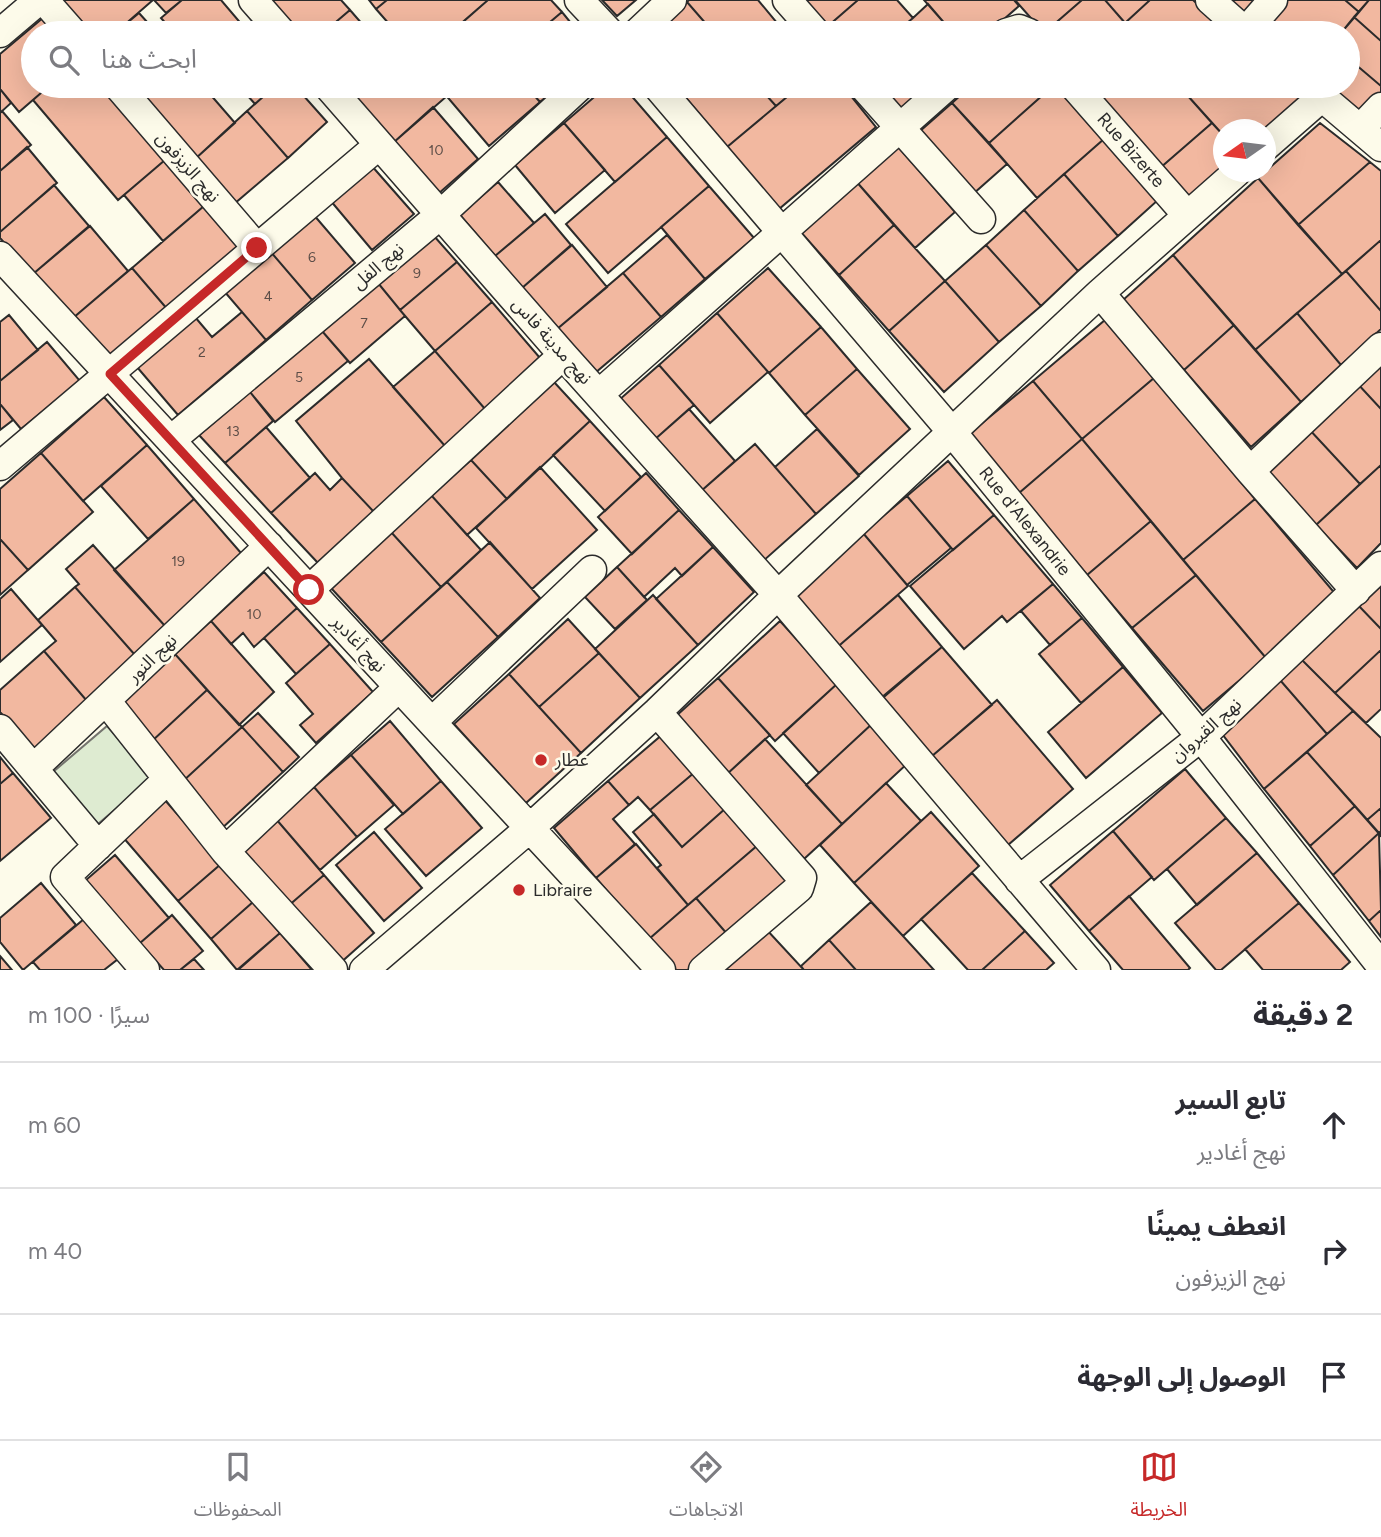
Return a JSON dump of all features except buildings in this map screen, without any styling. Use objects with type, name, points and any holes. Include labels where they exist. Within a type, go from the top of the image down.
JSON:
[{"type":"street","points":[[0,33],[42,0],[62,21]]},
{"type":"street","points":[[253,0],[271,21]]},
{"type":"street","points":[[579,0],[599,21]]},
{"type":"street","points":[[649,21],[671,0]]},
{"type":"street","points":[[787,0],[805,21]]},
{"type":"street","points":[[1210,0],[1234,21]]},
{"type":"street","points":[[1255,21],[1273,0]]},
{"type":"street","name":"نهج الزيزفون","points":[[128,98],[257,248]]},
{"type":"street","name":"نهج مدينة فاس","points":[[338,98],[562,355],[778,595],[1096,970]]},
{"type":"street","name":"نهج الفل","points":[[171,440],[440,215],[567,98]]},
{"type":"street","name":"Rue d'Alexandrie","points":[[666,98],[953,432],[1201,737],[1381,965]]},
{"type":"street","points":[[874,98],[981,219]]},
{"type":"street","points":[[599,394],[934,98]]},
{"type":"street","name":"Rue Bizerte","points":[[1085,98],[1187,215]]},
{"type":"street","points":[[1276,134],[1310,98]]},
{"type":"street","points":[[1324,98],[1381,148]]},
{"type":"street","points":[[1360,129],[1381,107]]},
{"type":"street","points":[[0,467],[379,145]]},
{"type":"street","points":[[364,970],[531,827],[657,712],[1100,293],[1225,182]]},
{"type":"street","name":"نهج أغادير","points":[[0,256],[661,970]]},
{"type":"street","points":[[1100,293],[1250,471],[1356,591]]},
{"type":"street","points":[[1250,471],[1381,347]]},
{"type":"street","points":[[309,590],[562,355]]},
{"type":"street","name":"نهج النور","points":[[34,768],[107,702],[269,546]]},
{"type":"street","name":"نهج القيروان","points":[[1019,880],[1201,737],[1381,566]]},
{"type":"street","points":[[432,722],[592,570]]},
{"type":"street","points":[[225,851],[399,687]]},
{"type":"street","points":[[107,702],[225,851],[333,970]]},
{"type":"street","points":[[657,712],[802,878],[799,888],[703,970]]},
{"type":"street","points":[[0,729],[98,846]]},
{"type":"street","points":[[145,970],[65,879],[66,875],[168,779]]},
{"type":"green space","points":[[107,726],[152,778],[98,824],[53,772]]},
{"type":"place","name":"عطار","points":[[541,760]]},
{"type":"place","name":"Libraire","points":[[519,890]]},
{"type":"route","points":[[257,248],[110,374],[309,590]]}]
